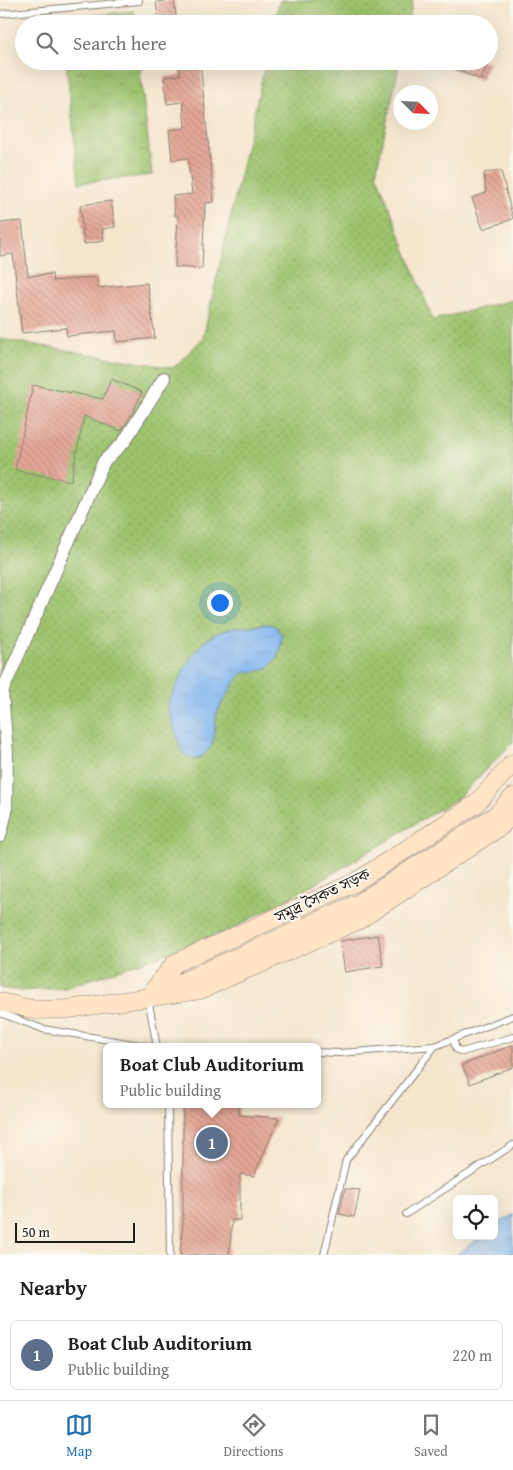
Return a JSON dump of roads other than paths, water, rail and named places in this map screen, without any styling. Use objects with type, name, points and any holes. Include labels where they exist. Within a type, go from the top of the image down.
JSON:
[{"type":"main road","name":"সমুদ্র সৈকত সড়ক","points":[[148,997],[175,963],[354,883],[428,836],[476,804],[513,763]]},
{"type":"main road","points":[[148,997],[369,897],[496,815],[513,797]]},
{"type":"main road","points":[[0,1002],[36,1010],[68,1009],[200,990],[359,920],[501,826],[513,812]]},
{"type":"street","points":[[0,836],[6,812],[8,753],[2,692],[104,461],[124,442],[164,378]]},
{"type":"lane","points":[[0,14],[139,0]]},
{"type":"lane","points":[[148,997],[157,1043]]},
{"type":"lane","points":[[0,1013],[43,1029],[128,1043]]},
{"type":"lane","points":[[321,1052],[338,1053],[435,1046],[513,1016]]},
{"type":"lane","points":[[453,1039],[456,1050],[462,1052],[513,1037]]},
{"type":"lane","points":[[324,1255],[346,1160],[435,1046]]},
{"type":"lane","points":[[168,1108],[170,1255]]},
{"type":"lane","points":[[406,1214],[513,1145]]},
{"type":"water","points":[[269,624],[276,627],[282,635],[276,658],[268,667],[254,672],[245,672],[238,678],[216,716],[214,738],[211,747],[204,755],[197,759],[189,758],[182,752],[167,706],[182,674],[201,645],[220,632],[238,627]]},
{"type":"water","points":[[513,1214],[513,1255],[456,1255],[477,1240],[498,1240],[498,1224]]},
{"type":"place","name":"Boat Club Auditorium","points":[[212,1143]]}]
